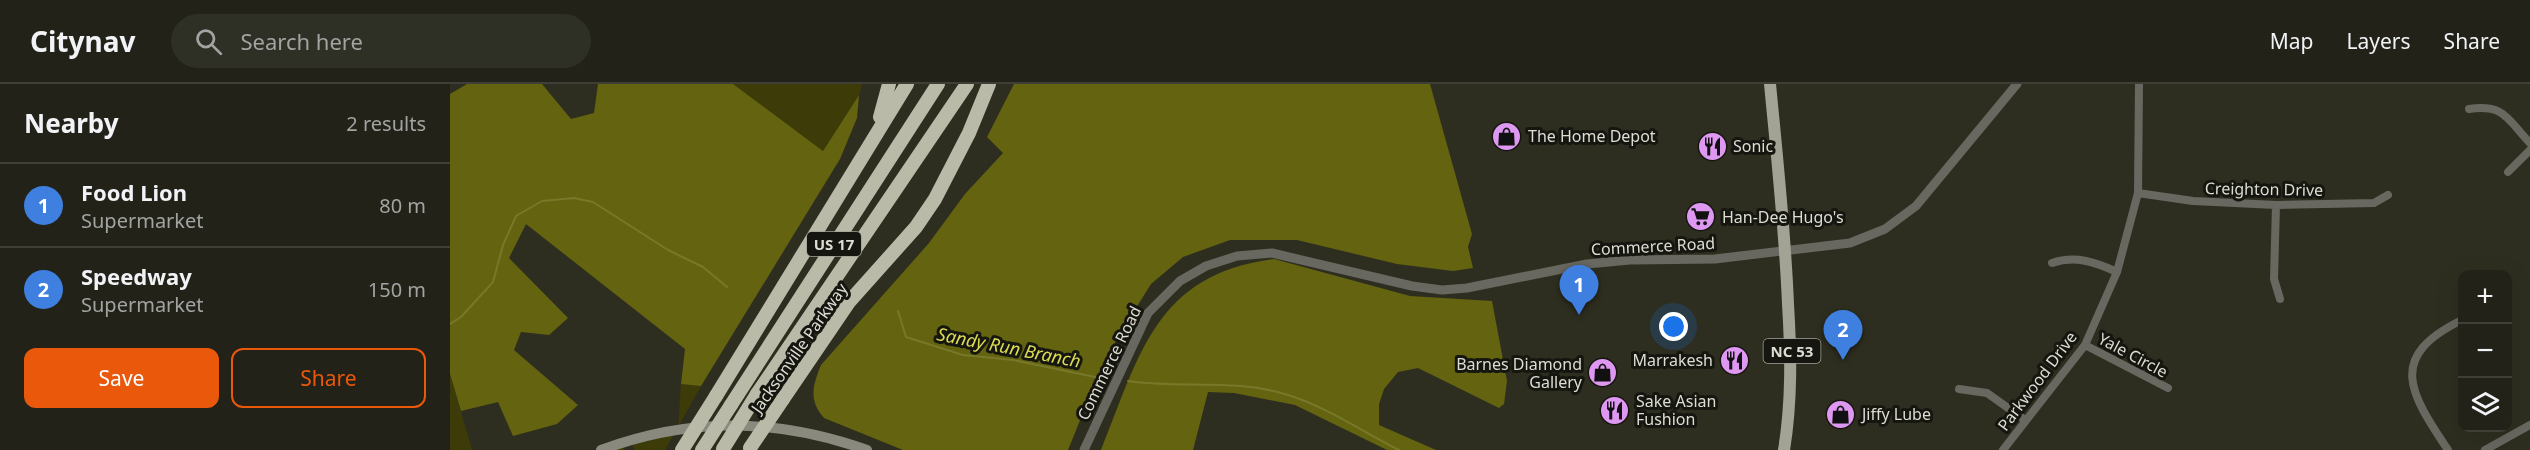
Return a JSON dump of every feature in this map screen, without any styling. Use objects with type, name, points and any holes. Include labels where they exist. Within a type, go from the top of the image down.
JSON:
[{"type":"highway","points":[[862,159],[886,104],[889,84]]},
{"type":"highway","points":[[682,450],[907,84]]},
{"type":"highway","name":"US 17","points":[[702,450],[938,84]]},
{"type":"highway","name":"US 17","points":[[722,449],[967,84]]},
{"type":"highway","name":"Jacksonville Parkway","points":[[749,449],[849,302],[909,235],[935,199],[969,133],[989,84]]},
{"type":"main road","name":"NC 53","points":[[1770,84],[1786,252],[1792,352],[1790,416],[1784,450]]},
{"type":"main road","points":[[601,450],[630,440],[674,430],[725,424],[779,426],[827,436],[867,450]]},
{"type":"street","name":"Commerce Road","points":[[1084,450],[1148,313],[1180,281],[1222,260],[1255,254],[1289,255],[1412,286],[1442,290],[1467,288],[1587,264],[1715,259],[1786,252],[1861,240],[1885,229],[1923,198],[2017,84]]},
{"type":"street","name":"Parkwood Drive","points":[[2003,450],[2085,345],[2117,272],[2138,194],[2139,84]]},
{"type":"street","points":[[2469,109],[2488,106],[2501,111],[2530,143]]},
{"type":"street","points":[[2508,172],[2530,150]]},
{"type":"street","name":"Creighton Drive","points":[[2138,194],[2193,201],[2276,205],[2374,203],[2388,195]]},
{"type":"street","points":[[2276,205],[2274,279],[2280,299]]},
{"type":"street","points":[[2052,264],[2067,258],[2097,262],[2117,272]]},
{"type":"street","points":[[2448,450],[2420,408],[2412,376],[2421,347],[2439,332],[2458,322]]},
{"type":"street","name":"Yale Circle","points":[[2085,345],[2168,388]]},
{"type":"street","points":[[1959,389],[1987,393],[2025,420]]},
{"type":"street","points":[[2486,450],[2530,425]]},
{"type":"shaded area","points":[[467,84],[542,84],[571,119],[594,113],[598,84],[733,84],[823,151],[859,95],[857,118],[840,159],[701,386],[681,384],[685,349],[526,224],[509,258],[568,318],[549,335],[521,332],[514,350],[578,405],[557,424],[513,436],[498,402],[461,411],[450,374],[450,94]]},
{"type":"shaded area","points":[[733,84],[862,84],[859,95],[823,151]]},
{"type":"shaded area","points":[[1014,84],[1430,84],[1472,234],[1468,247],[1473,268],[1453,271],[1397,264],[1297,240],[1230,240],[1183,257],[1151,284],[1121,332],[1102,366],[1068,450],[903,450],[824,418],[814,399],[816,379],[821,365],[929,243],[965,194],[1003,153],[987,137]]},
{"type":"shaded area","points":[[1274,259],[1410,296],[1492,301],[1507,381],[1504,404],[1499,408],[1418,368],[1398,372],[1384,389],[1379,404],[1379,425],[1436,450],[1387,450],[1295,405],[1234,393],[1208,392],[1193,450],[1101,450],[1142,351],[1158,324],[1178,301],[1203,282],[1234,268]]},
{"type":"shaded area","points":[[450,374],[452,381],[472,450],[450,450]]},
{"type":"shaded area","points":[[681,384],[701,386],[678,426]]},
{"type":"shaded area","points":[[676,430],[665,450],[635,450],[629,440]]},
{"type":"shaded area","points":[[629,440],[623,450],[601,450]]},
{"type":"waterway","name":"Sandy Run Branch","points":[[450,324],[461,317],[493,282],[503,245],[516,216],[542,201],[574,198],[593,202],[668,250],[703,267],[727,287]]},
{"type":"waterway","name":"Sandy Run Branch","points":[[898,311],[906,337],[963,355],[1013,360],[1100,378]]},
{"type":"waterway","name":"Sandy Run Branch","points":[[1128,381],[1228,385],[1288,395],[1317,406],[1399,450]]},
{"type":"place","name":"The Home Depot","points":[[1507,136]]},
{"type":"place","name":"Sonic","points":[[1712,146]]},
{"type":"place","name":"Han-Dee Hugo's","points":[[1701,217]]},
{"type":"place","name":"Food Lion","points":[[1579,315]]},
{"type":"place","name":"Marrakesh","points":[[1734,360]]},
{"type":"place","name":"Speedway","points":[[1843,360]]},
{"type":"place","name":"Barnes Diamond Gallery","points":[[1603,373]]},
{"type":"place","name":"Sake Asian Fushion","points":[[1615,410]]},
{"type":"place","name":"Jiffy Lube","points":[[1841,414]]}]
